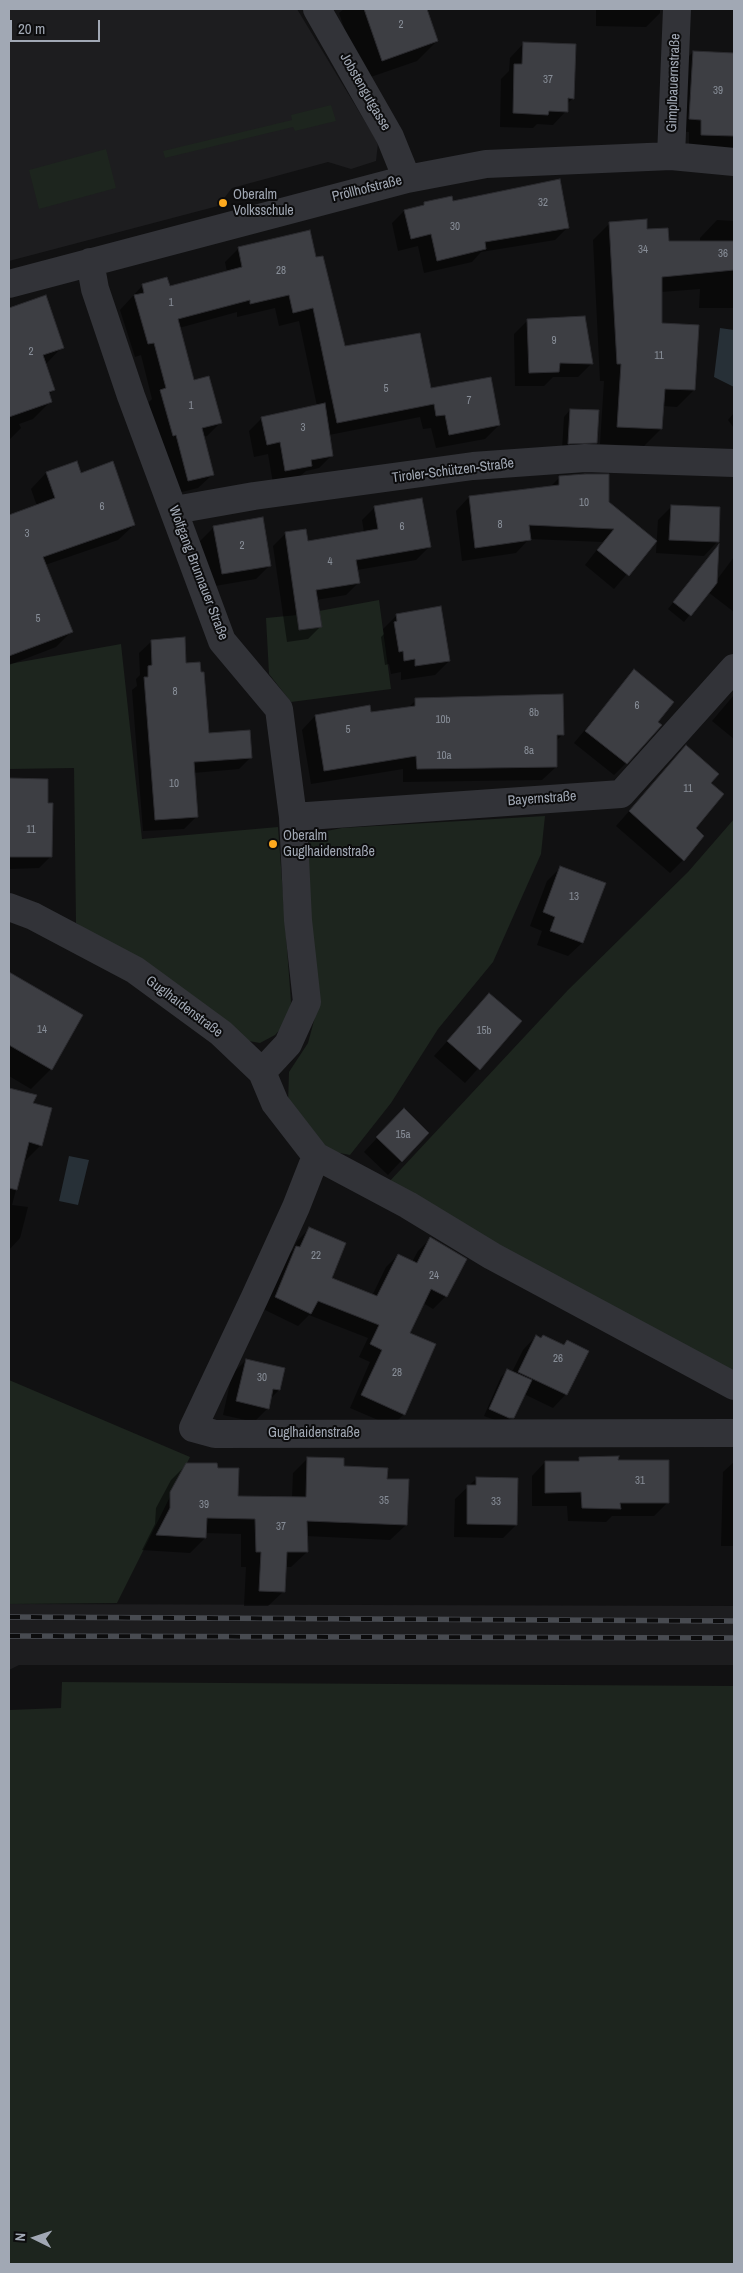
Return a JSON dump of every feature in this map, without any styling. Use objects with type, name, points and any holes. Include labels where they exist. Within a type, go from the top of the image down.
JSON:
[{"type":"street","name":"Jobstengutgasse","points":[[317,9],[390,138],[407,179]]},
{"type":"street","name":"Gimplbauernstraße","points":[[671,156],[676,9]]},
{"type":"street","name":"Pröllhofstraße","points":[[9,284],[407,179],[486,164],[671,156],[734,162]]},
{"type":"street","name":"Wolfgang Brunnauer Straße","points":[[90,262],[95,289],[128,387],[222,641],[279,709],[293,817],[298,920],[307,1002],[288,1044],[262,1072]]},
{"type":"street","name":"Tiroler-Schützen-Straße","points":[[175,510],[254,496],[473,466],[585,458],[734,463]]},
{"type":"street","name":"Bayernstraße","points":[[293,817],[622,794],[734,668]]},
{"type":"street","name":"Guglhaidenstraße","points":[[9,907],[33,916],[135,970],[220,1033],[262,1072],[275,1103],[316,1156],[408,1205],[492,1256],[734,1386]]},
{"type":"street","name":"Guglhaidenstraße","points":[[316,1156],[296,1207],[193,1428],[214,1434],[734,1433]]},
{"type":"shaded area","points":[[9,9],[297,9],[378,143],[376,161],[351,169],[328,162],[232,188],[218,206],[9,261]]},
{"type":"shaded area","points":[[331,105],[336,121],[295,131],[293,127],[165,158],[163,151],[292,120],[291,115]]},
{"type":"shaded area","points":[[106,149],[116,188],[39,209],[29,170]]},
{"type":"shaded area","points":[[720,328],[734,330],[734,387],[714,377]]},
{"type":"shaded area","points":[[379,600],[391,689],[291,702],[269,674],[266,618],[297,615]]},
{"type":"shaded area","points":[[121,644],[142,839],[278,827],[291,1002],[288,1021],[275,1035],[260,1043],[243,1040],[76,923],[74,768],[9,769],[9,664]]},
{"type":"shaded area","points":[[545,816],[541,854],[493,962],[438,1029],[391,1103],[350,1155],[335,1152],[318,1145],[288,1104],[289,1072],[308,1043],[315,1017],[307,845],[316,833],[342,828]]},
{"type":"shaded area","points":[[734,819],[734,1371],[660,1339],[388,1183],[568,990],[688,872]]},
{"type":"shaded area","points":[[69,1156],[89,1160],[78,1205],[59,1201]]},
{"type":"shaded area","points":[[9,1380],[190,1457],[117,1603],[9,1604]]},
{"type":"shaded area","points":[[9,1604],[734,1606],[734,1665],[19,1665],[9,1670]]},
{"type":"shaded area","points":[[62,1682],[734,1686],[734,2264],[9,2264],[9,1710],[61,1708]]},
{"type":"building","points":[[364,9],[427,9],[438,41],[382,61]]},
{"type":"building","points":[[523,42],[576,44],[574,99],[568,98],[568,112],[549,111],[548,115],[513,113],[514,64],[522,64]]},
{"type":"building","points":[[693,51],[734,53],[734,136],[701,135],[701,120],[689,119]]},
{"type":"building","points":[[560,179],[569,228],[485,242],[486,249],[437,261],[431,234],[411,239],[404,210],[424,205],[424,202],[452,196],[453,201]]},
{"type":"building","points":[[647,219],[647,229],[668,228],[669,241],[734,241],[734,270],[662,277],[662,323],[699,325],[695,390],[665,389],[662,429],[617,427],[621,364],[617,364],[609,222]]},
{"type":"building","points":[[310,230],[316,257],[323,256],[345,346],[420,333],[431,388],[491,377],[500,425],[449,435],[445,415],[436,416],[434,404],[337,423],[313,308],[293,313],[289,295],[250,304],[250,300],[178,319],[194,380],[209,376],[222,423],[202,428],[214,475],[188,481],[176,435],[173,436],[160,390],[166,388],[154,343],[148,344],[134,295],[144,293],[142,284],[167,277],[170,286],[242,267],[238,247]]},
{"type":"building","points":[[46,295],[64,348],[43,355],[55,390],[49,392],[52,402],[9,417],[9,308]]},
{"type":"building","points":[[585,316],[593,364],[560,363],[559,372],[529,373],[527,319]]},
{"type":"building","points":[[325,403],[333,456],[311,460],[312,466],[285,471],[280,442],[267,445],[261,417]]},
{"type":"building","points":[[570,409],[599,410],[597,443],[568,444]]},
{"type":"building","points":[[77,461],[81,473],[113,461],[135,525],[43,557],[73,632],[9,656],[9,515],[55,498],[46,472]]},
{"type":"building","points":[[609,474],[609,502],[657,541],[629,576],[597,550],[614,529],[529,525],[531,540],[475,548],[469,496],[559,485],[559,476]]},
{"type":"building","points":[[422,498],[431,547],[356,560],[360,583],[316,590],[322,627],[299,630],[285,532],[306,529],[308,541],[378,529],[374,506]]},
{"type":"building","points":[[671,505],[720,507],[719,542],[669,540]]},
{"type":"building","points":[[263,517],[271,566],[222,574],[213,526]]},
{"type":"building","points":[[719,544],[717,583],[691,616],[673,602]]},
{"type":"building","points":[[441,606],[450,661],[415,666],[415,659],[404,661],[403,651],[399,652],[394,622],[397,621],[396,614]]},
{"type":"building","points":[[185,637],[186,663],[200,662],[201,672],[204,672],[209,733],[250,730],[252,758],[194,762],[198,817],[155,820],[144,677],[148,677],[148,666],[152,665],[151,640]]},
{"type":"building","points":[[634,669],[674,702],[658,722],[662,725],[627,764],[585,731]]},
{"type":"building","points":[[563,694],[564,735],[557,735],[557,767],[417,769],[416,756],[324,771],[315,715],[370,705],[371,712],[415,706],[415,698]]},
{"type":"building","points":[[686,745],[719,774],[711,783],[724,794],[696,828],[704,836],[684,861],[629,811]]},
{"type":"building","points":[[9,778],[48,779],[48,803],[53,803],[52,857],[9,857]]},
{"type":"building","points":[[560,866],[606,883],[583,943],[550,931],[555,917],[543,912]]},
{"type":"building","points":[[9,972],[83,1015],[52,1070],[9,1045]]},
{"type":"building","points":[[489,993],[522,1021],[480,1070],[447,1041]]},
{"type":"building","points":[[9,1088],[37,1095],[33,1103],[52,1108],[42,1146],[29,1142],[17,1190],[9,1188]]},
{"type":"building","points":[[404,1108],[429,1133],[402,1162],[376,1137]]},
{"type":"building","points":[[309,1227],[346,1243],[332,1278],[377,1296],[398,1254],[417,1263],[430,1237],[467,1259],[447,1297],[431,1289],[410,1333],[436,1344],[405,1415],[361,1395],[382,1350],[370,1344],[379,1325],[318,1301],[311,1314],[275,1297],[296,1246],[300,1247]]},
{"type":"building","points":[[536,1335],[541,1338],[543,1335],[564,1345],[567,1340],[589,1351],[567,1395],[518,1372]]},
{"type":"building","points":[[246,1359],[285,1368],[280,1390],[273,1389],[269,1409],[236,1401]]},
{"type":"building","points":[[507,1369],[532,1380],[514,1418],[509,1418],[489,1409]]},
{"type":"building","points":[[619,1456],[618,1460],[669,1460],[669,1503],[620,1503],[621,1509],[582,1508],[581,1492],[545,1493],[545,1461],[579,1461],[579,1457]]},
{"type":"building","points":[[307,1457],[344,1458],[344,1466],[388,1468],[387,1479],[409,1479],[407,1525],[307,1521],[308,1552],[287,1552],[285,1592],[259,1591],[261,1552],[256,1552],[255,1519],[207,1518],[206,1538],[156,1535],[170,1508],[170,1492],[186,1463],[217,1463],[218,1468],[239,1468],[238,1496],[306,1497]]},
{"type":"building","points":[[476,1477],[518,1478],[517,1525],[467,1524],[467,1485],[476,1485]]},
{"type":"railway","points":[[9,1617],[734,1621]]},
{"type":"railway","points":[[9,1636],[734,1638]]},
{"type":"place","name":"Oberalm Volksschule","points":[[223,203]]},
{"type":"place","name":"Oberalm Guglhaidenstraße","points":[[273,844]]}]
